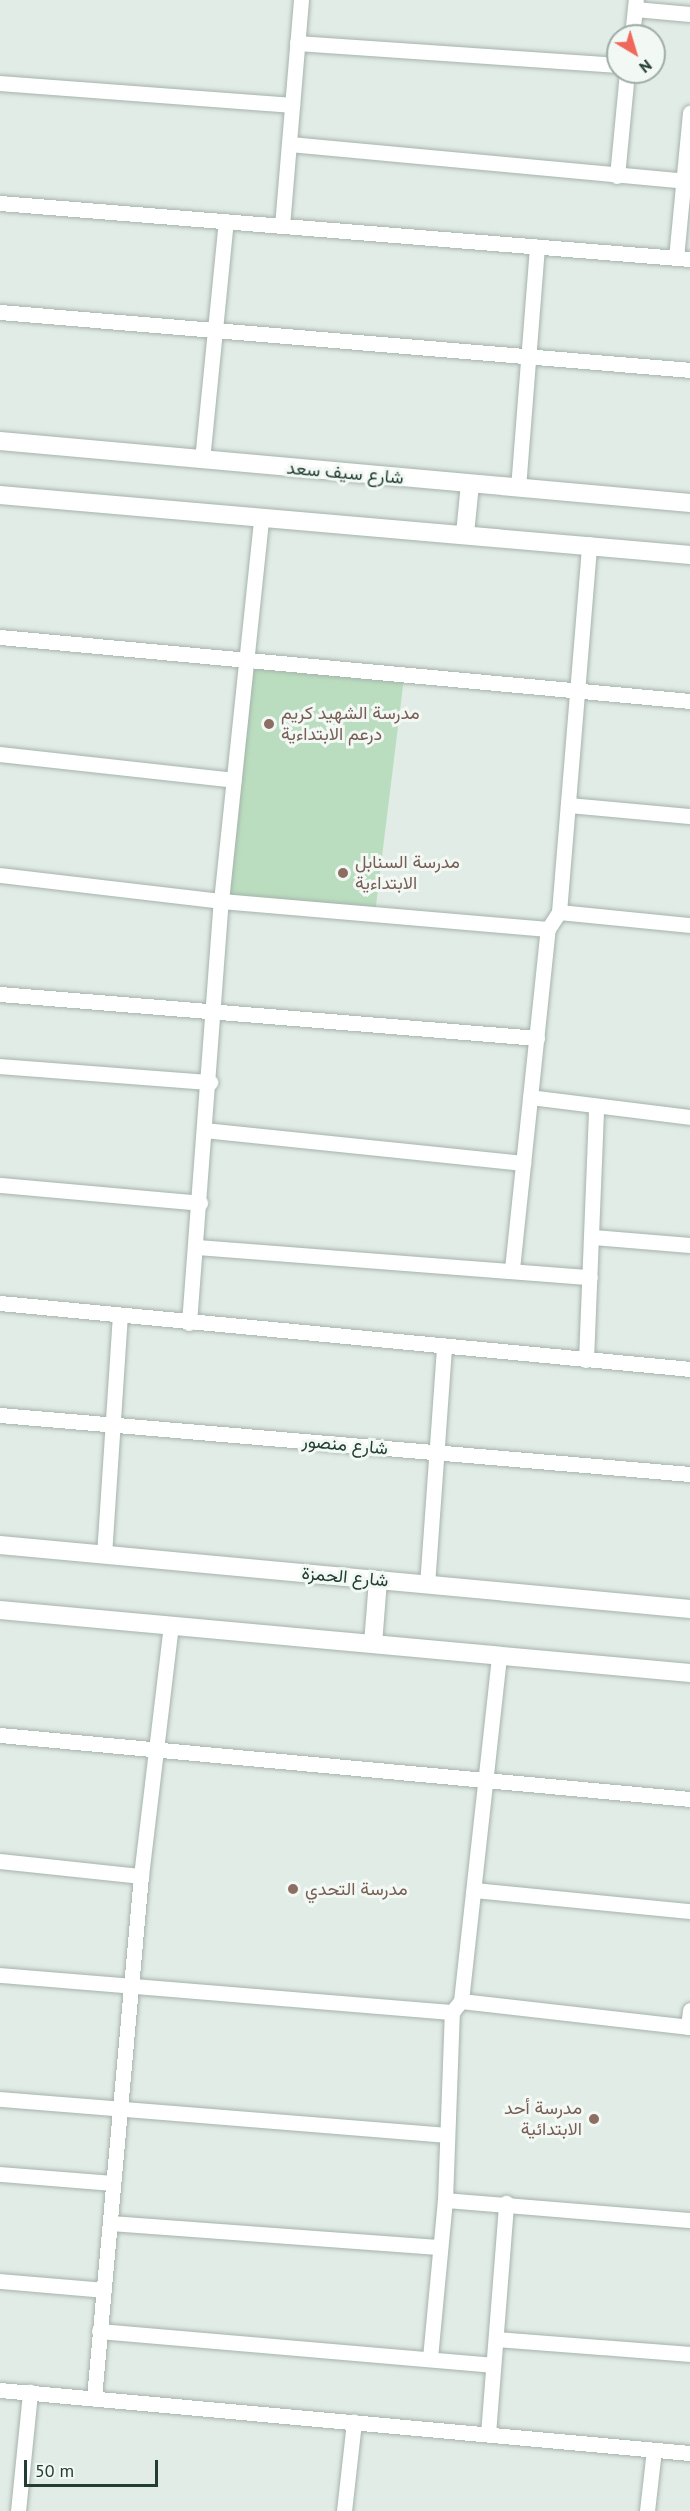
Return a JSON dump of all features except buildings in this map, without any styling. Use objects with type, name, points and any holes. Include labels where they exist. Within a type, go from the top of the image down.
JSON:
[{"type":"street","points":[[282,226],[301,0]]},
{"type":"street","points":[[633,24],[635,5],[690,14]]},
{"type":"street","points":[[297,43],[606,64]]},
{"type":"street","points":[[0,83],[292,105]]},
{"type":"street","points":[[616,176],[626,84]]},
{"type":"street","points":[[0,203],[683,259],[690,113]]},
{"type":"street","points":[[289,144],[685,181]]},
{"type":"street","points":[[202,460],[226,221]]},
{"type":"street","points":[[518,488],[537,247]]},
{"type":"street","points":[[0,312],[690,370]]},
{"type":"street","name":"شارع سيف سعد","points":[[0,441],[690,503]]},
{"type":"street","points":[[465,534],[470,484]]},
{"type":"street","points":[[0,495],[589,544],[690,555]]},
{"type":"street","points":[[189,1323],[197,1247],[204,1130],[210,1082],[221,901],[248,660],[261,518]]},
{"type":"street","points":[[512,1269],[548,929],[559,912],[589,544]]},
{"type":"street","points":[[0,637],[690,701]]},
{"type":"street","points":[[0,754],[234,780]]},
{"type":"street","points":[[567,805],[690,816]]},
{"type":"street","points":[[0,874],[221,901],[548,929]]},
{"type":"street","points":[[559,912],[690,925]]},
{"type":"street","points":[[0,994],[537,1038]]},
{"type":"street","points":[[0,1066],[210,1082]]},
{"type":"street","points":[[530,1097],[596,1108],[690,1117]]},
{"type":"street","points":[[586,1360],[593,1237],[596,1108]]},
{"type":"street","points":[[204,1130],[524,1163]]},
{"type":"street","points":[[0,1185],[200,1203]]},
{"type":"street","points":[[593,1237],[690,1245]]},
{"type":"street","points":[[197,1247],[512,1269],[590,1277]]},
{"type":"street","points":[[0,1303],[120,1317],[690,1369]]},
{"type":"street","points":[[104,1555],[120,1317]]},
{"type":"street","points":[[427,1585],[444,1347]]},
{"type":"street","name":"شارع منصور","points":[[0,1415],[690,1474]]},
{"type":"street","name":"شارع الحمزة","points":[[0,1545],[690,1609]]},
{"type":"street","points":[[373,1644],[378,1580]]},
{"type":"street","points":[[0,1610],[690,1673]]},
{"type":"street","points":[[94,2398],[111,2223],[118,2108],[135,1985],[141,1876],[171,1626]]},
{"type":"street","points":[[430,2358],[437,2247],[445,2200],[456,2006],[474,1890],[499,1656]]},
{"type":"street","points":[[0,1735],[690,1799]]},
{"type":"street","points":[[0,1861],[141,1876]]},
{"type":"street","points":[[474,1890],[690,1911]]},
{"type":"street","points":[[0,1975],[456,2006],[689,2027],[690,2010]]},
{"type":"street","points":[[0,2099],[447,2135]]},
{"type":"street","points":[[0,2174],[112,2183]]},
{"type":"street","points":[[445,2200],[506,2203],[690,2220]]},
{"type":"street","points":[[488,2434],[506,2203]]},
{"type":"street","points":[[111,2223],[437,2247]]},
{"type":"street","points":[[0,2281],[104,2290]]},
{"type":"street","points":[[99,2331],[492,2365]]},
{"type":"street","points":[[496,2339],[690,2354]]},
{"type":"street","points":[[0,2390],[690,2453]]},
{"type":"street","points":[[18,2511],[30,2392]]},
{"type":"street","points":[[344,2511],[354,2422]]},
{"type":"street","points":[[648,2511],[654,2450]]},
{"type":"green space","points":[[248,660],[404,679],[374,920],[218,901]]},
{"type":"place","name":"مدرسة الشهيد كريم درعم الابتداءية","points":[[269,724]]},
{"type":"place","name":"مدرسة السنابل الابتداءية","points":[[343,873]]},
{"type":"place","name":"مدرسة التحدي","points":[[293,1889]]},
{"type":"place","name":"مدرسة أحد الابتدائية","points":[[594,2119]]}]
